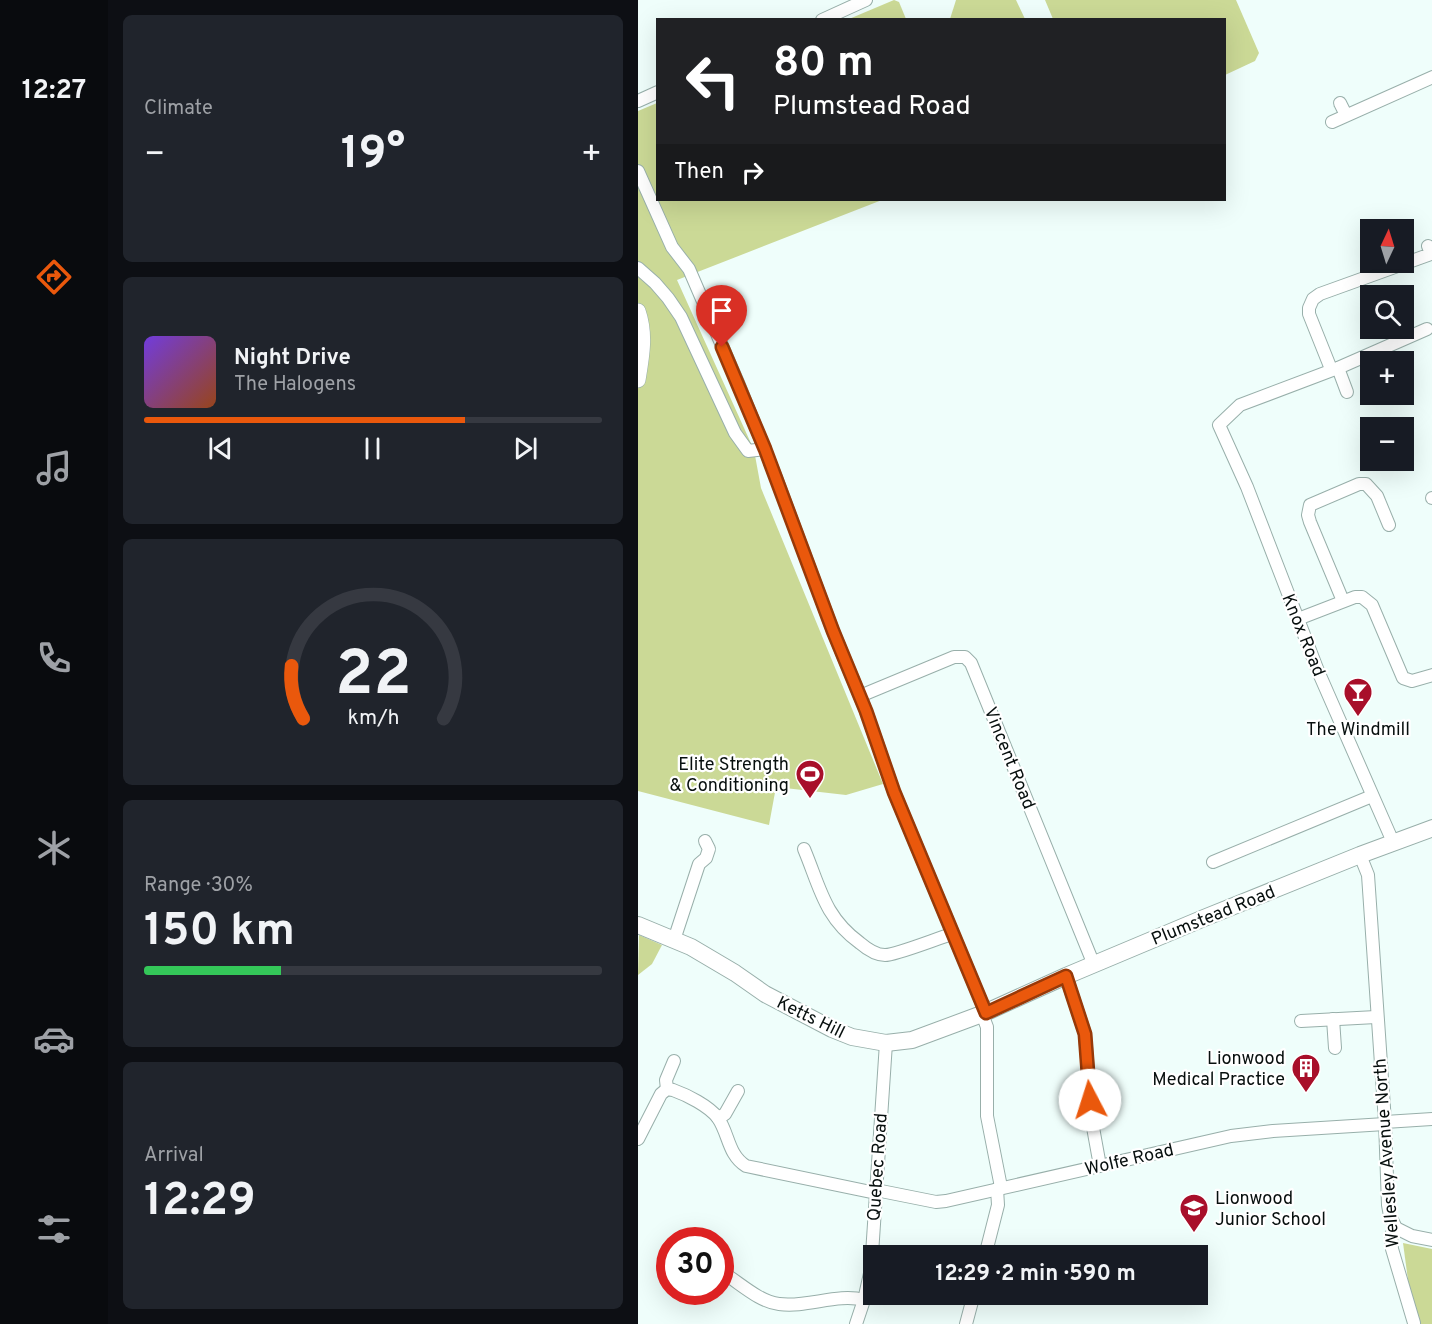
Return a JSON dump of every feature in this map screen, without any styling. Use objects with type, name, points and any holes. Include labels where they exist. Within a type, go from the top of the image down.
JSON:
[{"type":"main road","name":"Plumstead Road","points":[[988,1012],[1094,964],[1360,855],[1433,828]]},
{"type":"main road","name":"Ketts Hill","points":[[638,925],[674,940],[735,973],[765,994],[810,1019],[851,1037],[886,1043],[921,1038],[988,1012]]},
{"type":"street","points":[[826,18],[866,0]]},
{"type":"street","points":[[1332,122],[1433,77]]},
{"type":"street","points":[[638,101],[656,93]]},
{"type":"street","points":[[1340,103],[1346,116]]},
{"type":"street","points":[[638,171],[671,247],[689,269],[765,449],[833,631],[860,696],[894,792],[952,934],[988,1012],[987,1116],[999,1188],[998,1205],[988,1245]]},
{"type":"street","points":[[1347,392],[1309,314],[1313,299],[1431,254],[1428,246]]},
{"type":"street","points":[[638,268],[655,282],[681,317],[735,433],[748,450],[765,449]]},
{"type":"street","points":[[638,311],[644,341],[638,380]]},
{"type":"street","points":[[1334,368],[1427,329]]},
{"type":"street","name":"Knox Road","points":[[1334,368],[1240,405],[1218,426],[1247,487],[1298,619],[1393,843]]},
{"type":"street","points":[[1343,601],[1308,515],[1310,505],[1359,484],[1366,484],[1374,490],[1388,511],[1389,525]]},
{"type":"street","points":[[1298,619],[1343,601],[1362,597],[1372,604],[1403,678],[1412,681],[1433,675]]},
{"type":"street","name":"Vincent Road","points":[[860,696],[954,657],[965,657],[971,663],[1094,964]]},
{"type":"street","points":[[1213,862],[1223,851],[1287,825],[1372,796]]},
{"type":"street","points":[[674,940],[699,864],[706,858],[709,849],[705,841]]},
{"type":"street","points":[[804,849],[824,902],[833,918],[850,936],[874,953],[886,956],[952,934]]},
{"type":"street","name":"Wellesley Avenue North","points":[[1360,855],[1368,876],[1385,1123],[1388,1205],[1396,1228],[1391,1235],[1392,1249],[1414,1323]]},
{"type":"street","points":[[1066,976],[1085,1034],[1092,1122],[1100,1166]]},
{"type":"street","points":[[1301,1021],[1376,1017]]},
{"type":"street","points":[[1333,1019],[1335,1048]]},
{"type":"street","name":"Quebec Road","points":[[872,1245],[886,1043]]},
{"type":"street","points":[[638,1139],[667,1085],[674,1061]]},
{"type":"street","points":[[667,1085],[709,1110],[718,1118],[725,1114],[738,1092]]},
{"type":"street","name":"Wolfe Road","points":[[718,1118],[738,1161],[746,1166],[936,1202],[1207,1140],[1250,1133],[1433,1119]]},
{"type":"street","points":[[1396,1228],[1412,1236],[1433,1240]]},
{"type":"street","points":[[734,1280],[778,1305],[851,1298],[863,1300]]},
{"type":"street","name":"Quebec Road","points":[[856,1324],[863,1303]]},
{"type":"street","points":[[966,1324],[971,1305]]},
{"type":"green space","points":[[894,0],[899,2],[906,18],[851,18]]},
{"type":"green space","points":[[956,0],[1016,0],[1025,18],[950,18]]},
{"type":"green space","points":[[1045,0],[1236,0],[1259,53],[1255,61],[1226,75],[1226,18],[1053,18]]},
{"type":"green space","points":[[656,103],[656,201],[879,201],[677,280],[754,450],[761,488],[883,784],[846,795],[776,787],[769,825],[638,791],[638,111]]},
{"type":"green space","points":[[639,935],[662,945],[652,964],[638,975]]},
{"type":"green space","points":[[1403,1243],[1432,1249],[1432,1324],[1414,1324]]},
{"type":"place","name":"The Windmill","points":[[1358,718]]},
{"type":"place","name":"Elite Strength & Conditioning","points":[[810,800]]},
{"type":"place","name":"Lionwood Medical Practice","points":[[1306,1094]]},
{"type":"place","name":"Lionwood Junior School","points":[[1194,1234]]},
{"type":"route","points":[[722,347],[765,449],[833,631],[851,671],[894,792],[986,1013],[1066,976],[1085,1034],[1090,1100]]}]
